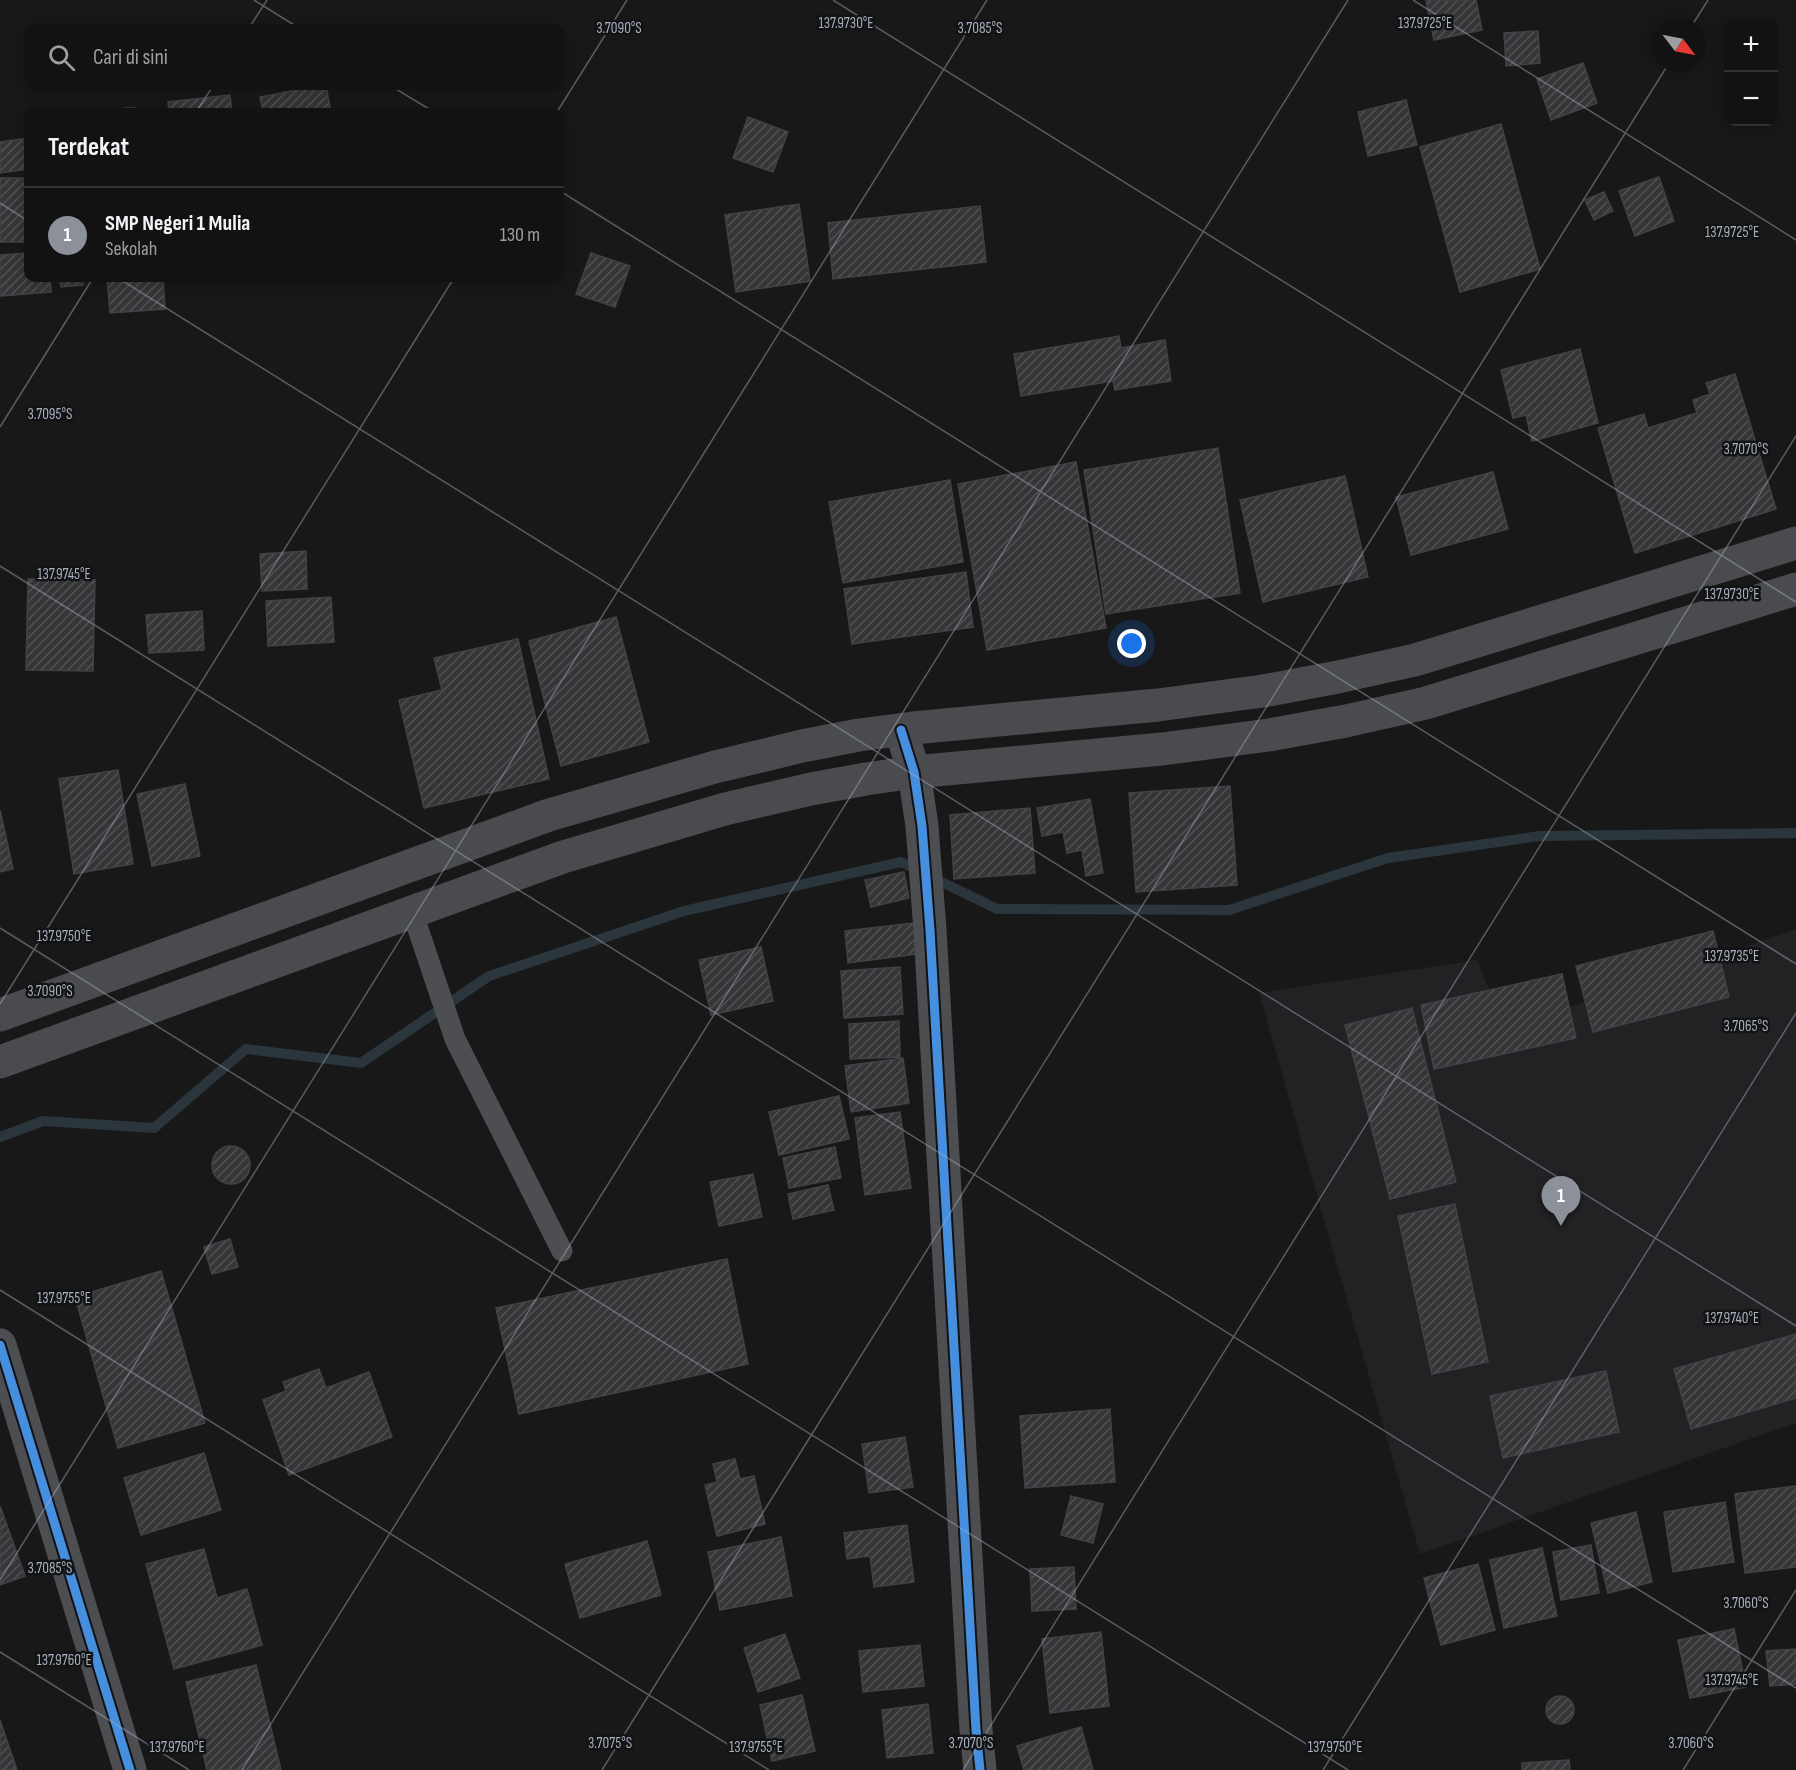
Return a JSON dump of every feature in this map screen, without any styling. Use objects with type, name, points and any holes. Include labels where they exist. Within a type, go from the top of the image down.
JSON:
[{"type":"highway","points":[[0,1015],[549,815],[715,767],[859,735],[1158,705],[1263,691],[1338,677],[1415,660],[1796,543]]},
{"type":"highway","points":[[0,1062],[416,922],[563,857],[725,810],[866,778],[1162,749],[1269,735],[1346,721],[1426,703],[1796,589]]},
{"type":"street","points":[[901,730],[914,772],[922,826],[930,930],[973,1685],[980,1770]]},
{"type":"street","points":[[0,1345],[130,1770]]},
{"type":"lane","points":[[416,922],[455,1040],[562,1251]]},
{"type":"shaded area","points":[[1796,929],[1796,1423],[1420,1554],[1259,993],[1477,960],[1505,1029]]},
{"type":"building","points":[[1426,0],[1476,0],[1482,30],[1434,40]]},
{"type":"building","points":[[1538,31],[1540,63],[1506,66],[1504,33]]},
{"type":"building","points":[[1583,63],[1597,103],[1551,120],[1537,79]]},
{"type":"building","points":[[296,90],[327,90],[330,108],[262,108],[260,97]]},
{"type":"building","points":[[230,95],[232,108],[169,108],[168,102]]},
{"type":"building","points":[[1406,100],[1417,145],[1368,156],[1358,112]]},
{"type":"building","points":[[748,117],[788,132],[773,172],[733,158]]},
{"type":"building","points":[[1501,124],[1540,269],[1460,292],[1420,147]]},
{"type":"building","points":[[24,139],[24,170],[0,173],[0,142]]},
{"type":"building","points":[[1659,177],[1674,221],[1635,236],[1619,191]]},
{"type":"building","points":[[0,178],[24,178],[24,242],[0,242]]},
{"type":"building","points":[[1604,192],[1613,211],[1594,220],[1585,200]]},
{"type":"building","points":[[799,204],[810,281],[736,292],[725,215]]},
{"type":"building","points":[[980,206],[986,262],[833,279],[828,223]]},
{"type":"building","points":[[24,253],[24,282],[50,282],[51,292],[0,296],[0,255]]},
{"type":"building","points":[[591,253],[630,266],[615,307],[576,294]]},
{"type":"building","points":[[60,282],[83,282],[83,285],[61,287]]},
{"type":"building","points":[[107,282],[163,282],[165,309],[110,313]]},
{"type":"building","points":[[1119,336],[1121,348],[1165,340],[1171,381],[1115,390],[1113,381],[1021,396],[1014,354]]},
{"type":"building","points":[[1580,349],[1598,423],[1532,441],[1526,415],[1513,418],[1501,370]]},
{"type":"building","points":[[1735,374],[1776,509],[1635,553],[1598,428],[1644,414],[1648,428],[1697,413],[1693,400],[1710,394],[1706,383]]},
{"type":"building","points":[[1218,448],[1240,593],[1106,614],[1084,470]]},
{"type":"building","points":[[1076,462],[1106,628],[987,650],[958,484]]},
{"type":"building","points":[[1493,472],[1508,529],[1411,555],[1396,497]]},
{"type":"building","points":[[1345,476],[1368,577],[1263,602],[1240,500]]},
{"type":"building","points":[[950,480],[963,562],[843,583],[829,502]]},
{"type":"building","points":[[306,551],[307,589],[262,591],[260,554]]},
{"type":"building","points":[[966,572],[973,627],[852,644],[844,589]]},
{"type":"building","points":[[28,579],[95,580],[93,671],[26,670]]},
{"type":"building","points":[[331,597],[334,642],[268,646],[266,601]]},
{"type":"building","points":[[202,611],[204,650],[149,653],[146,615]]},
{"type":"building","points":[[616,617],[649,742],[561,766],[529,641]]},
{"type":"building","points":[[518,639],[549,779],[424,808],[399,700],[442,690],[434,658]]},
{"type":"building","points":[[118,770],[133,864],[74,874],[59,779]]},
{"type":"building","points":[[185,784],[200,856],[152,866],[137,794]]},
{"type":"building","points":[[1230,786],[1237,885],[1136,892],[1129,793]]},
{"type":"building","points":[[1090,799],[1103,873],[1086,876],[1082,850],[1067,853],[1063,832],[1042,836],[1037,808]]},
{"type":"building","points":[[1030,808],[1035,873],[954,879],[950,815]]},
{"type":"building","points":[[0,810],[13,869],[0,872]]},
{"type":"building","points":[[904,872],[909,898],[871,907],[865,880]]},
{"type":"building","points":[[913,923],[917,954],[848,963],[845,931]]},
{"type":"building","points":[[1713,931],[1729,997],[1593,1032],[1576,966]]},
{"type":"building","points":[[761,947],[773,1001],[711,1015],[699,960]]},
{"type":"building","points":[[900,967],[903,1014],[844,1018],[841,971]]},
{"type":"building","points":[[1562,974],[1576,1038],[1434,1069],[1421,1005]]},
{"type":"building","points":[[1412,1008],[1456,1182],[1390,1199],[1345,1025]]},
{"type":"building","points":[[899,1021],[900,1057],[850,1059],[849,1024]]},
{"type":"building","points":[[903,1058],[909,1103],[851,1112],[845,1066]]},
{"type":"building","points":[[839,1096],[849,1139],[779,1155],[769,1112]]},
{"type":"building","points":[[900,1112],[911,1188],[865,1195],[855,1118]]},
{"type":"building","points":[[231,1146],[245,1151],[250,1165],[245,1179],[231,1184],[217,1179],[212,1165],[217,1151]]},
{"type":"building","points":[[835,1147],[841,1178],[789,1188],[783,1158]]},
{"type":"building","points":[[753,1174],[762,1217],[719,1226],[710,1182]]},
{"type":"building","points":[[828,1185],[834,1210],[793,1219],[788,1194]]},
{"type":"building","points":[[1455,1204],[1488,1362],[1432,1374],[1398,1216]]},
{"type":"building","points":[[230,1239],[238,1267],[212,1274],[204,1247]]},
{"type":"building","points":[[727,1259],[748,1364],[519,1414],[496,1308]]},
{"type":"building","points":[[161,1271],[205,1423],[118,1448],[75,1297]]},
{"type":"building","points":[[1796,1334],[1796,1398],[1691,1429],[1674,1369]]},
{"type":"building","points":[[319,1369],[326,1388],[369,1372],[392,1437],[289,1475],[263,1400],[286,1391],[283,1382]]},
{"type":"building","points":[[1606,1371],[1619,1432],[1503,1458],[1490,1396]]},
{"type":"building","points":[[1110,1409],[1115,1482],[1025,1488],[1020,1416]]},
{"type":"building","points":[[905,1437],[913,1487],[869,1493],[862,1444]]},
{"type":"building","points":[[204,1453],[221,1510],[141,1535],[124,1478]]},
{"type":"building","points":[[735,1459],[740,1479],[754,1476],[765,1524],[717,1536],[705,1485],[717,1482],[713,1464]]},
{"type":"building","points":[[1796,1486],[1796,1567],[1745,1573],[1735,1494]]},
{"type":"building","points":[[1071,1496],[1103,1504],[1093,1543],[1061,1535]]},
{"type":"building","points":[[1725,1502],[1734,1562],[1673,1572],[1664,1512]]},
{"type":"building","points":[[0,1506],[25,1576],[0,1585]]},
{"type":"building","points":[[1636,1512],[1652,1582],[1608,1593],[1591,1523]]},
{"type":"building","points":[[907,1525],[914,1582],[874,1587],[870,1556],[847,1559],[844,1533]]},
{"type":"building","points":[[781,1537],[792,1596],[720,1610],[708,1552]]},
{"type":"building","points":[[647,1541],[661,1595],[580,1618],[565,1564]]},
{"type":"building","points":[[1591,1545],[1599,1593],[1561,1600],[1553,1552]]},
{"type":"building","points":[[1542,1548],[1557,1616],[1504,1628],[1490,1560]]},
{"type":"building","points":[[204,1549],[217,1598],[247,1589],[262,1645],[174,1669],[146,1564]]},
{"type":"building","points":[[1478,1564],[1495,1630],[1441,1645],[1424,1578]]},
{"type":"building","points":[[1074,1567],[1076,1609],[1032,1611],[1030,1569]]},
{"type":"building","points":[[1734,1629],[1746,1687],[1690,1698],[1678,1640]]},
{"type":"building","points":[[1101,1632],[1109,1706],[1050,1713],[1042,1639]]},
{"type":"building","points":[[785,1634],[800,1678],[758,1692],[744,1648]]},
{"type":"building","points":[[920,1645],[924,1686],[863,1692],[859,1651]]},
{"type":"building","points":[[1796,1649],[1796,1684],[1770,1686],[1766,1651]]},
{"type":"building","points":[[256,1665],[281,1770],[207,1770],[186,1682]]},
{"type":"building","points":[[802,1695],[815,1751],[772,1761],[760,1705]]},
{"type":"building","points":[[1560,1696],[1570,1700],[1574,1710],[1570,1720],[1560,1724],[1550,1720],[1546,1710],[1550,1700]]},
{"type":"building","points":[[928,1704],[933,1753],[887,1758],[882,1710]]},
{"type":"building","points":[[0,1720],[17,1770],[0,1770]]},
{"type":"building","points":[[1081,1727],[1093,1770],[1024,1770],[1017,1746]]},
{"type":"building","points":[[1569,1760],[1570,1770],[1522,1770],[1522,1763]]},
{"type":"waterway","points":[[0,1137],[43,1121],[154,1128],[246,1049],[361,1063],[489,976],[684,911],[901,862],[997,909],[1229,910],[1388,858],[1540,836],[1796,833]]},
{"type":"cycle path","points":[[901,730],[914,772],[922,826],[930,930],[980,1770]]},
{"type":"cycle path","points":[[0,1345],[130,1770]]},
{"type":"place","name":"SMP Negeri 1 Mulia","points":[[1561,1226]]}]
